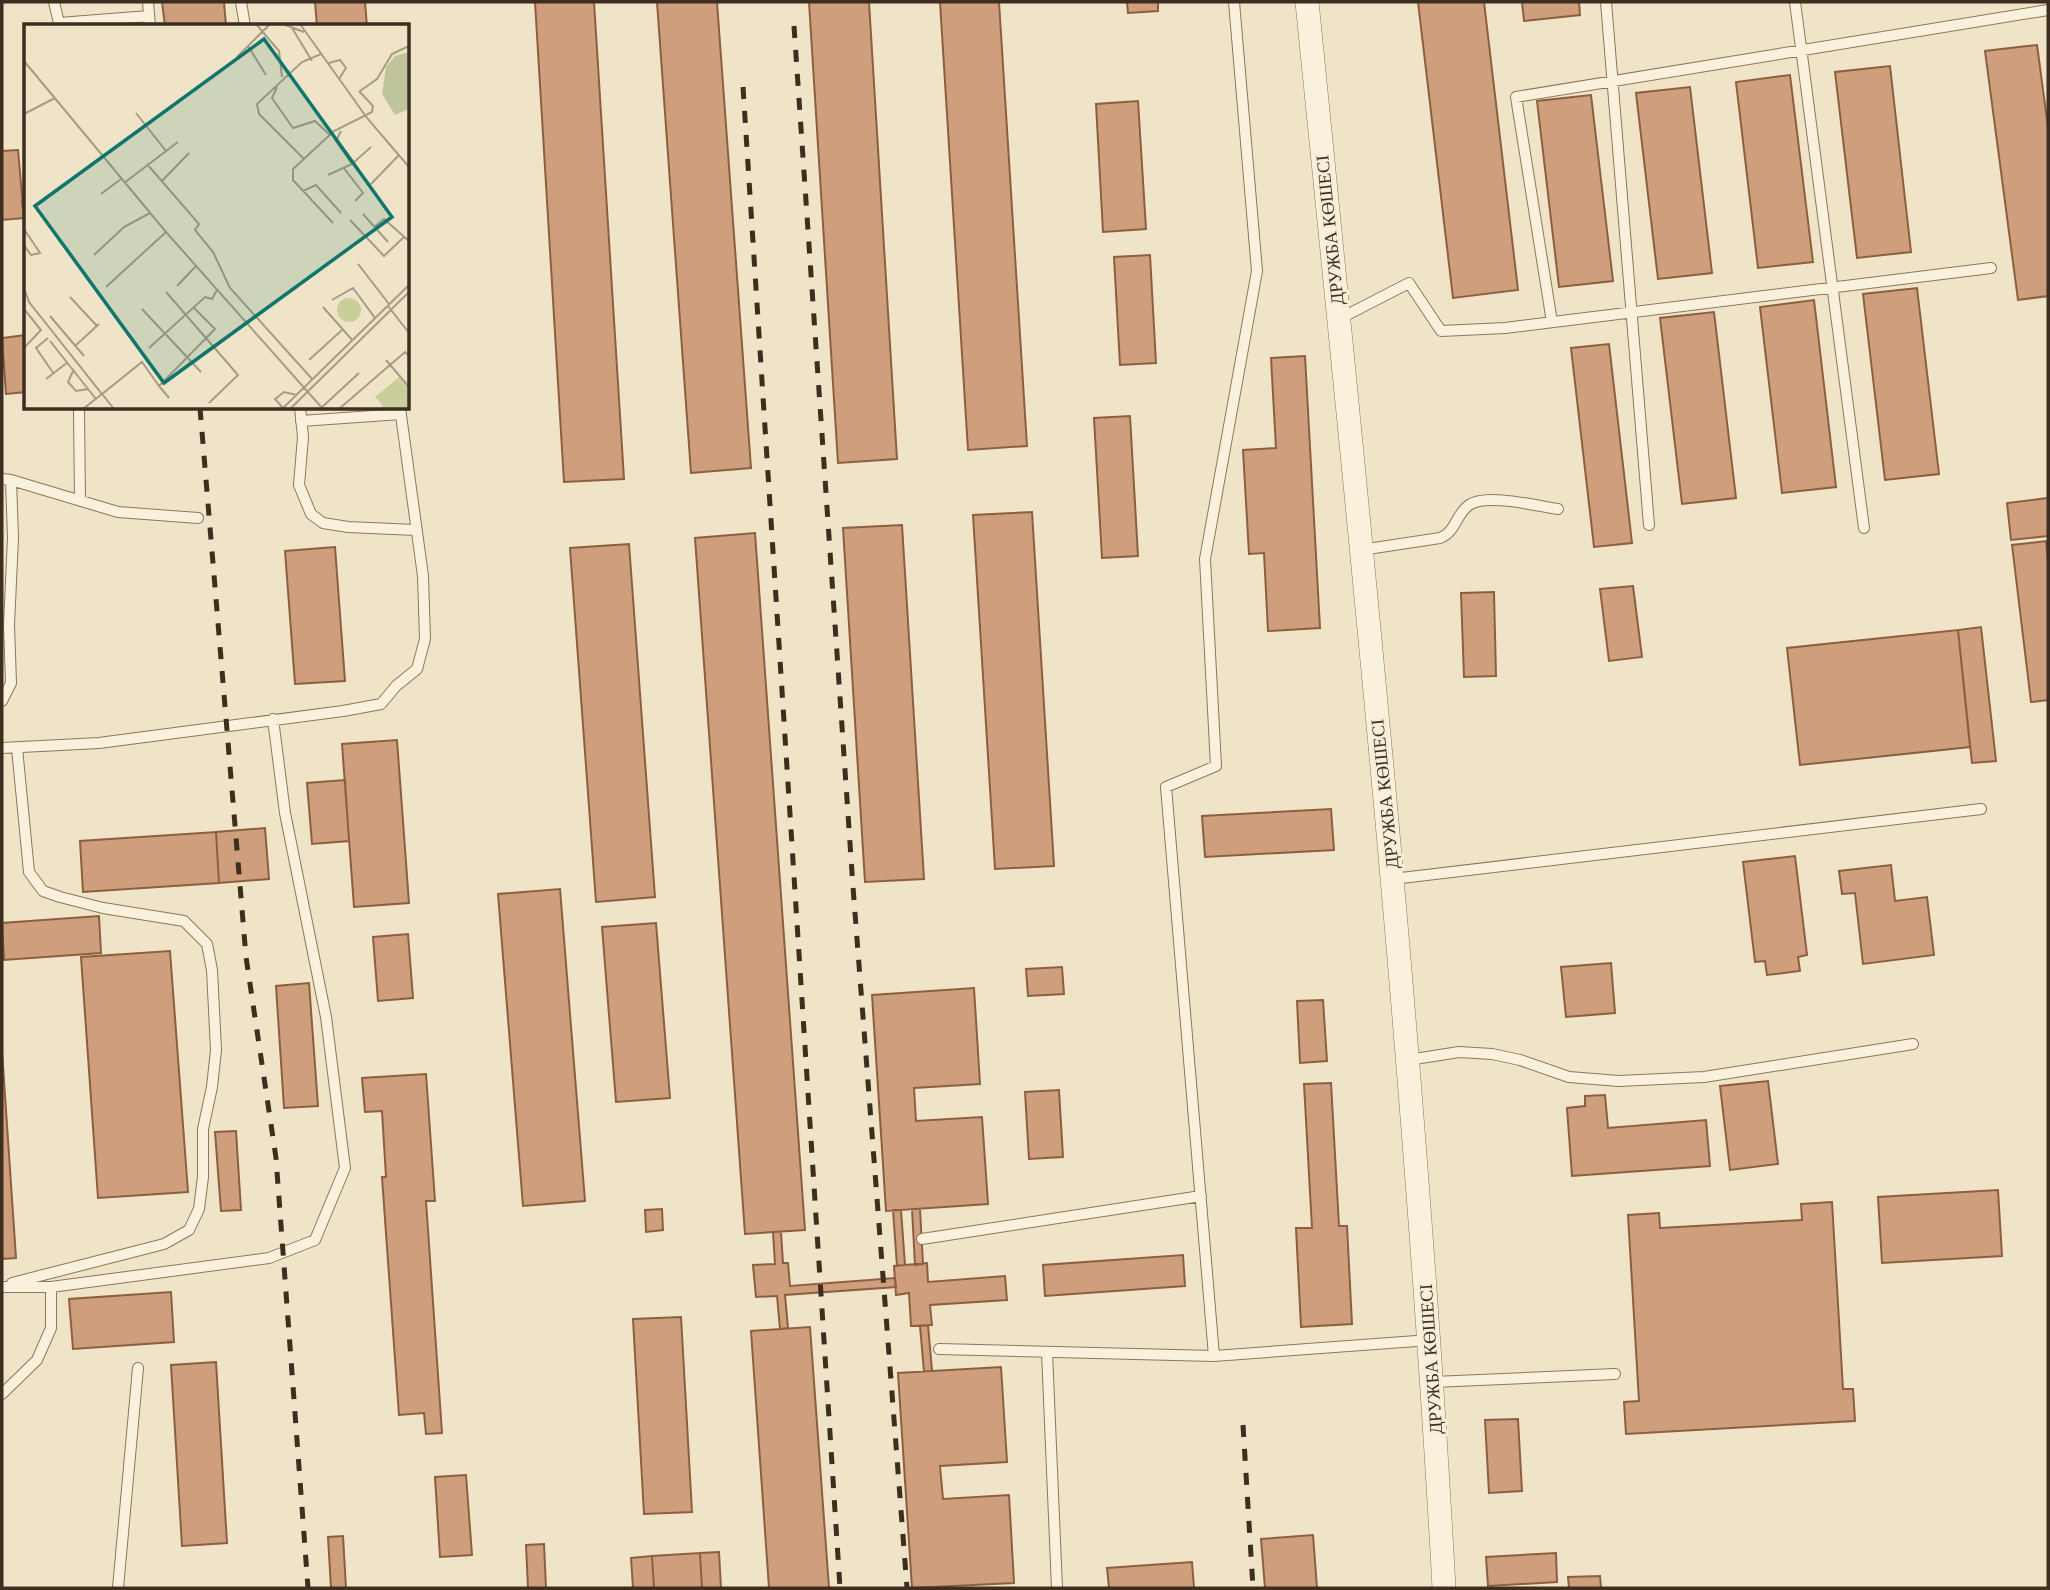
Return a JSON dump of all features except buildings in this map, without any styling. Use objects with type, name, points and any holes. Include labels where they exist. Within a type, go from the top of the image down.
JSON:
[{"type":"street","name":"ДРУЖБА КӨШЕСІ","points":[[1307,2],[1394,879],[1433,1382],[1444,1588]]},
{"type":"lane","points":[[54,2],[59,23],[150,21],[148,2]]},
{"type":"lane","points":[[241,2],[244,24]]},
{"type":"lane","points":[[1214,1356],[1166,786],[1216,766],[1205,559],[1257,271],[1234,2]]},
{"type":"lane","points":[[1606,2],[1649,525]]},
{"type":"lane","points":[[1795,2],[1864,528]]},
{"type":"lane","points":[[1552,322],[1516,97],[2048,10]]},
{"type":"lane","points":[[1339,319],[1409,283],[1441,331],[1506,328],[1991,268]]},
{"type":"lane","points":[[79,410],[80,501]]},
{"type":"lane","points":[[300,410],[303,437],[299,485],[311,514],[323,523],[348,527],[416,530]]},
{"type":"lane","points":[[2,748],[99,743],[381,704],[396,686],[417,669],[425,639],[423,576],[400,411],[301,421]]},
{"type":"lane","points":[[2,701],[10,683],[9,625],[13,538],[6,479],[118,512],[198,518]]},
{"type":"lane","points":[[1361,550],[1440,538],[1448,534],[1470,504],[1484,499],[1558,509]]},
{"type":"lane","points":[[2,1286],[51,1287],[269,1258],[315,1240],[345,1168],[326,1017],[285,813],[273,719]]},
{"type":"lane","points":[[2,1286],[164,1244],[189,1230],[199,1209],[203,1177],[203,1129],[216,1050],[212,970],[207,944],[184,921],[103,908],[60,897],[43,891],[29,873],[16,747]]},
{"type":"lane","points":[[1394,879],[1981,809]]},
{"type":"lane","points":[[1408,1060],[1459,1052],[1492,1054],[1520,1060],[1569,1077],[1619,1081],[1704,1077],[1913,1044]]},
{"type":"lane","points":[[922,1239],[1200,1196]]},
{"type":"lane","points":[[2,1394],[37,1360],[51,1328],[51,1287]]},
{"type":"lane","points":[[939,1349],[1214,1356],[1430,1340]]},
{"type":"lane","points":[[1047,1352],[1057,1588]]},
{"type":"lane","points":[[118,1588],[138,1368]]},
{"type":"lane","points":[[1433,1382],[1615,1374]]},
{"type":"railway","points":[[794,26],[853,887],[907,1588]]},
{"type":"railway","points":[[743,87],[840,1588]]},
{"type":"railway","points":[[200,410],[246,957],[276,1158],[308,1588]]},
{"type":"railway","points":[[1243,1425],[1253,1588]]}]
